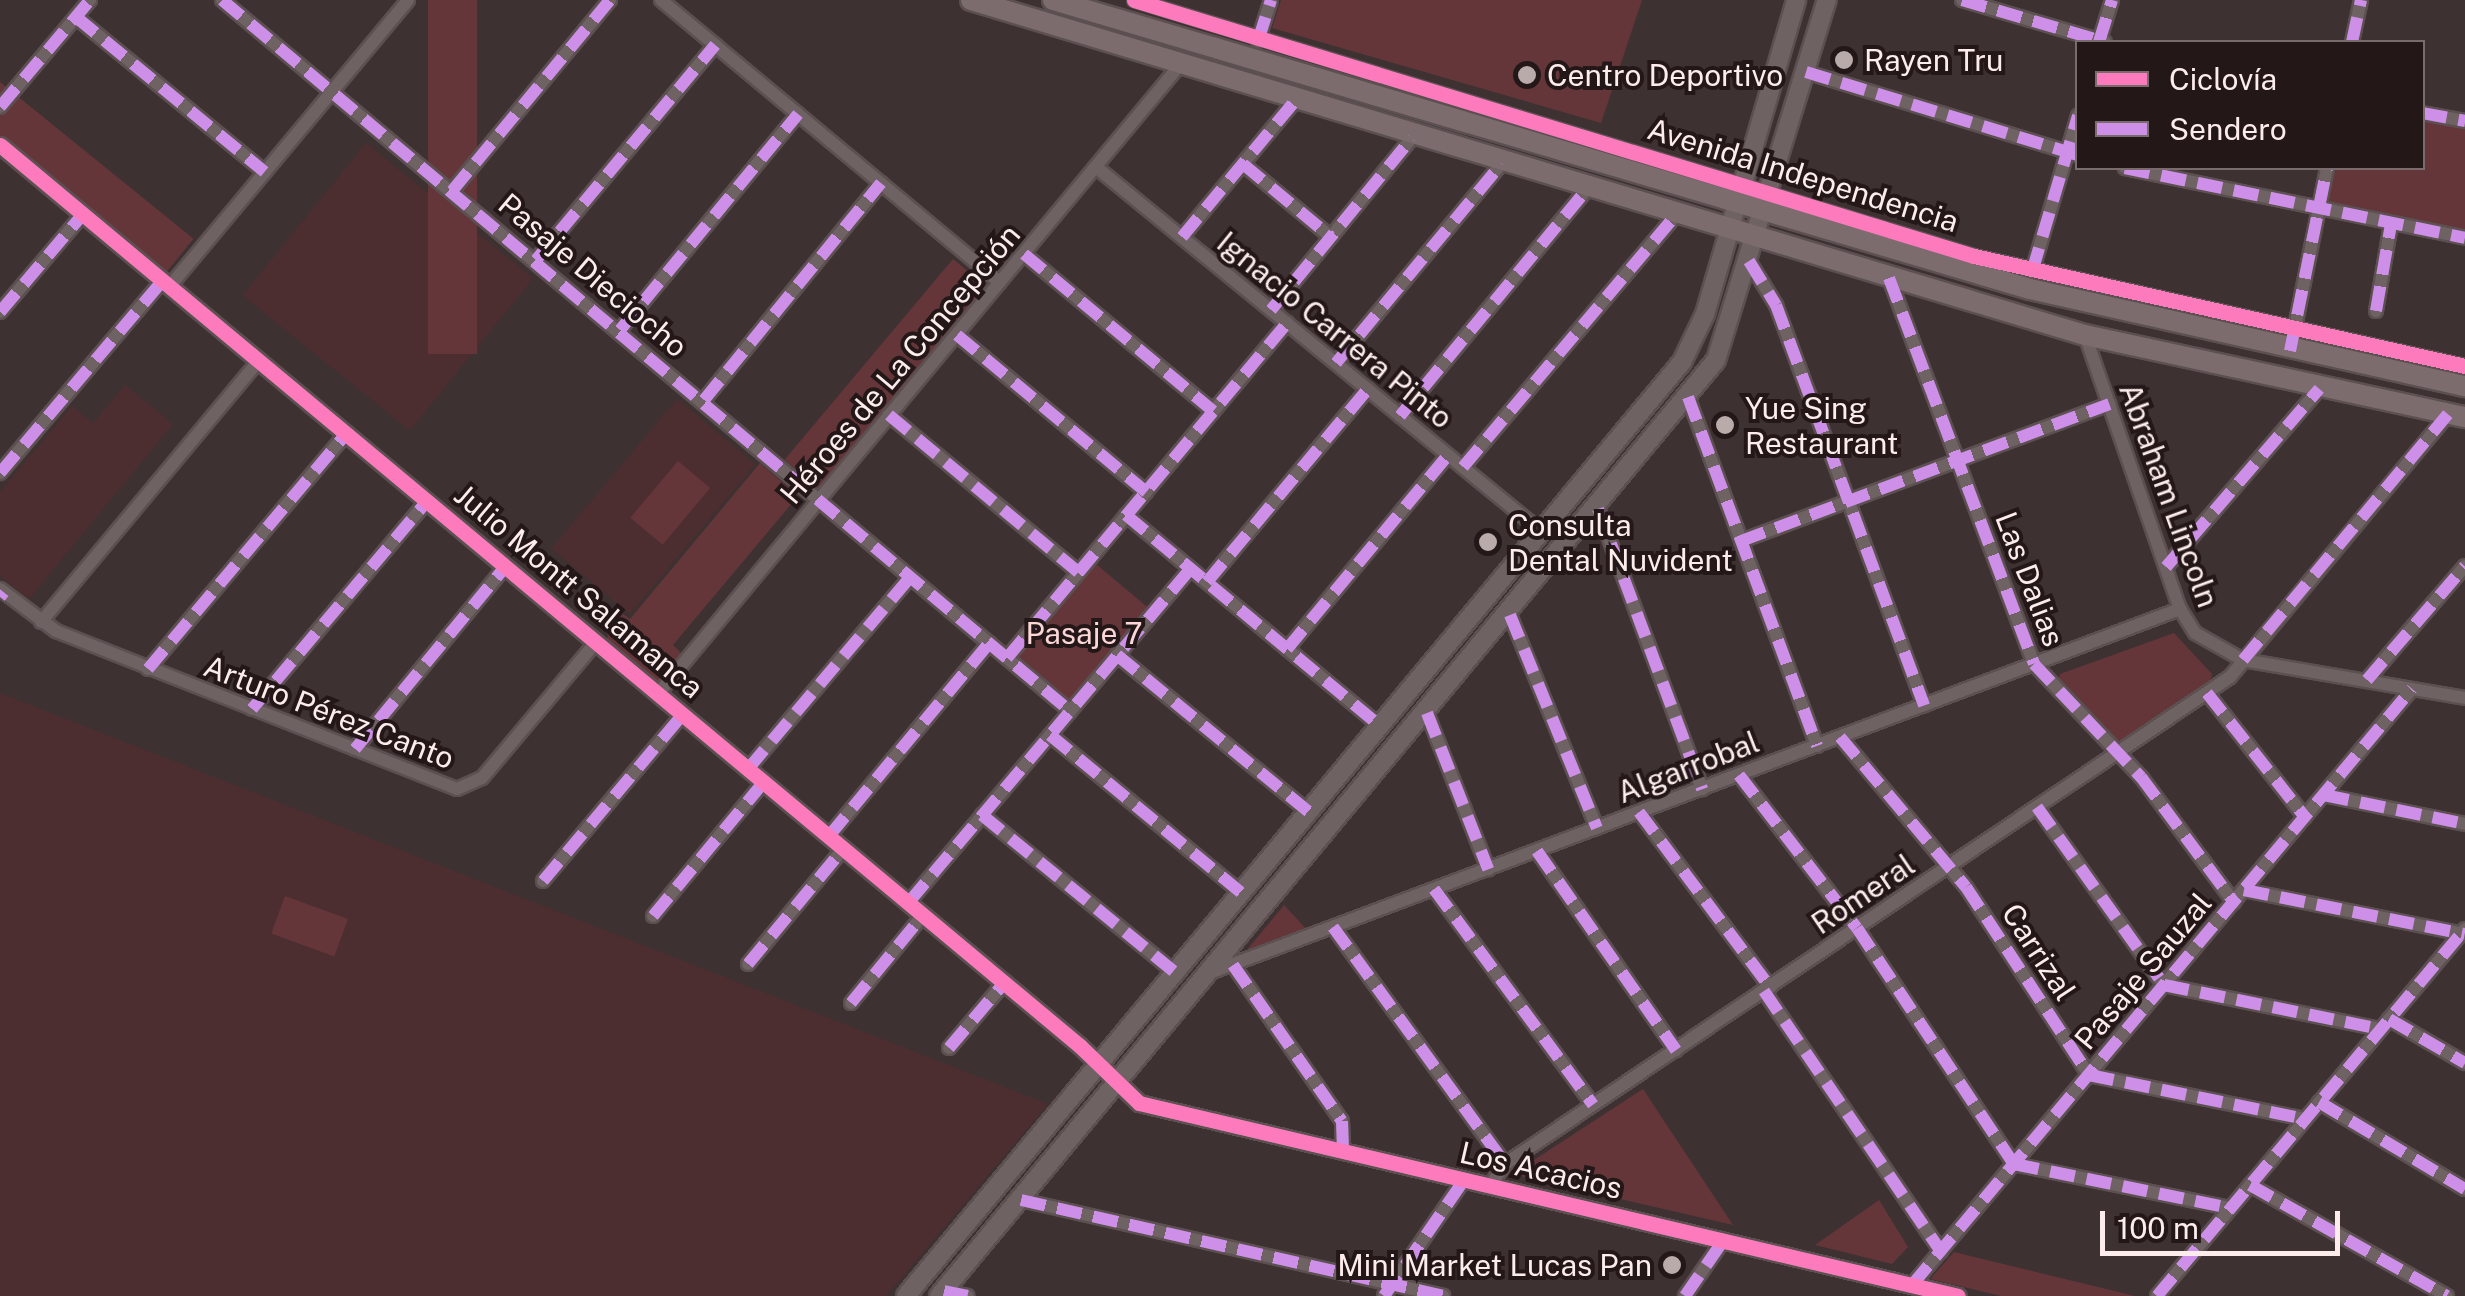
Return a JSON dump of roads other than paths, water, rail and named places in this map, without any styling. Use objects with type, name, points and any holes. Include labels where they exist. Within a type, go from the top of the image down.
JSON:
[{"type":"main road","points":[[971,0],[1412,138],[2085,335],[2456,416]]},
{"type":"main road","name":"Avenida Independencia","points":[[1052,0],[1767,202],[2030,289],[2292,341],[2465,386]]},
{"type":"main road","points":[[906,1296],[1177,974],[1690,349],[1729,232],[1796,0]]},
{"type":"main road","points":[[942,1293],[1598,509],[1688,397],[1724,345],[1827,0]]},
{"type":"main road","points":[[1785,38],[1800,34],[1813,46]]},
{"type":"street","points":[[0,107],[90,0]]},
{"type":"street","name":"Pasaje Dieciocho","points":[[222,0],[704,400],[1070,711]]},
{"type":"street","points":[[0,474],[266,172],[408,0]]},
{"type":"street","points":[[452,191],[610,0]]},
{"type":"street","points":[[661,0],[1000,282]]},
{"type":"street","name":"Avenida Independencia","points":[[1134,0],[1740,195]]},
{"type":"street","points":[[1258,41],[1271,0]]},
{"type":"street","points":[[1962,0],[2094,40]]},
{"type":"street","points":[[2102,40],[2112,0]]},
{"type":"street","points":[[2352,40],[2360,0]]},
{"type":"street","points":[[76,16],[266,172]]},
{"type":"street","points":[[536,260],[715,45]]},
{"type":"street","name":"Héroes de La Concepción","points":[[658,694],[1179,66]]},
{"type":"street","points":[[1806,72],[2072,154],[2032,272]]},
{"type":"street","points":[[1182,237],[1294,102]]},
{"type":"street","points":[[620,330],[798,114]]},
{"type":"street","points":[[2425,114],[2465,121]]},
{"type":"street","points":[[1271,310],[1412,138]]},
{"type":"street","name":"Julio Montt Salamanca","points":[[0,146],[908,902],[999,989],[1101,1064],[1119,1084]]},
{"type":"street","points":[[1242,164],[1331,237]]},
{"type":"street","points":[[1336,363],[1501,164]]},
{"type":"street","name":"Ignacio Carrera Pinto","points":[[1096,167],[1542,532]]},
{"type":"street","points":[[2134,170],[2465,238]]},
{"type":"street","points":[[2292,341],[2327,170]]},
{"type":"street","points":[[704,400],[881,183]]},
{"type":"street","points":[[1400,416],[1588,189]]},
{"type":"street","name":"Avenida Independencia","points":[[1767,202],[2292,341],[2465,366]]},
{"type":"street","points":[[0,312],[83,214]]},
{"type":"street","points":[[1463,467],[1676,215]]},
{"type":"street","points":[[2376,311],[2391,224]]},
{"type":"street","points":[[1024,254],[1213,411]]},
{"type":"street","points":[[1749,261],[1776,305],[1924,705]]},
{"type":"street","name":"Las Dalias","points":[[1889,278],[2034,664],[2118,753],[2234,902]]},
{"type":"street","points":[[1007,658],[1287,323]]},
{"type":"street","points":[[956,335],[1146,492]]},
{"type":"street","name":"Abraham Lincoln","points":[[2085,335],[2180,609],[2201,639],[2243,660],[2465,698]]},
{"type":"street","points":[[41,622],[258,360]]},
{"type":"street","points":[[2166,567],[2319,388]]},
{"type":"street","points":[[1207,582],[1368,389]]},
{"type":"street","points":[[1688,397],[1817,746]]},
{"type":"street","points":[[1741,541],[2109,404]]},
{"type":"street","points":[[890,416],[1078,572]]},
{"type":"street","name":"Romeral","points":[[1505,1164],[2207,694],[2243,660],[2456,416]]},
{"type":"street","points":[[148,669],[346,434]]},
{"type":"street","points":[[1287,649],[1448,455]]},
{"type":"street","points":[[252,709],[427,500]]},
{"type":"street","points":[[1598,509],[1702,788]]},
{"type":"street","points":[[1126,515],[1381,727]]},
{"type":"street","points":[[354,750],[506,566]]},
{"type":"street","points":[[2367,680],[2465,566]]},
{"type":"street","points":[[908,902],[1190,568]]},
{"type":"street","points":[[748,768],[910,578]]},
{"type":"street","name":"Arturo Pérez Canto","points":[[1,593],[41,622],[148,669],[451,788],[474,785],[596,642]]},
{"type":"street","name":"Algarrobal","points":[[1212,972],[2180,609]]},
{"type":"street","points":[[1510,615],[1598,828]]},
{"type":"street","points":[[829,836],[989,643]]},
{"type":"street","points":[[1118,655],[1310,813]]},
{"type":"street","name":"Pasaje Sauzal","points":[[1912,1285],[2412,689]]},
{"type":"street","points":[[2207,694],[2306,817]]},
{"type":"street","points":[[1427,713],[1488,869]]},
{"type":"street","points":[[543,880],[683,714]]},
{"type":"street","points":[[1050,735],[1243,894]]},
{"type":"street","name":"Carrizal","points":[[1840,737],[1948,867],[2089,1075]]},
{"type":"street","points":[[1739,774],[1857,928],[2014,1164],[2231,1208]]},
{"type":"street","points":[[653,916],[764,782]]},
{"type":"street","points":[[2324,795],[2465,824]]},
{"type":"street","points":[[2037,807],[2164,985],[2385,1024],[2465,1063]]},
{"type":"street","points":[[1638,812],[1767,989],[1941,1251]]},
{"type":"street","points":[[982,815],[1177,974]]},
{"type":"street","points":[[748,964],[844,848]]},
{"type":"street","points":[[1536,851],[1676,1050]]},
{"type":"street","points":[[1434,890],[1594,1105]]},
{"type":"street","points":[[2156,1296],[2464,932],[2244,890]]},
{"type":"street","points":[[851,1003],[923,915]]},
{"type":"street","points":[[1333,927],[1505,1164],[1490,1186]]},
{"type":"street","points":[[1233,965],[1342,1122],[1343,1152]]},
{"type":"street","points":[[949,1048],[999,989]]},
{"type":"street","points":[[2089,1075],[2305,1119]]},
{"type":"street","name":"Los Acacios","points":[[1119,1084],[1144,1105],[1958,1296]]},
{"type":"street","points":[[2319,1102],[2465,1189]]},
{"type":"street","points":[[1388,1290],[1464,1180]]},
{"type":"street","points":[[2250,1185],[2447,1296]]},
{"type":"street","points":[[1021,1200],[1388,1290],[1443,1296]]},
{"type":"street","points":[[1685,1296],[1723,1241]]},
{"type":"street","points":[[942,1293],[966,1296]]},
{"type":"place","name":"Rayen Tru","points":[[1844,60]]},
{"type":"place","name":"Centro Deportivo","points":[[1527,75]]},
{"type":"place","name":"Yue Sing Restaurant","points":[[1725,425]]},
{"type":"place","name":"Consulta Dental Nuvident","points":[[1488,542]]},
{"type":"place","name":"Mini Market Lucas Pan","points":[[1672,1265]]},
{"type":"park label","name":"Pasaje 7","points":[[1084,633]]}]
